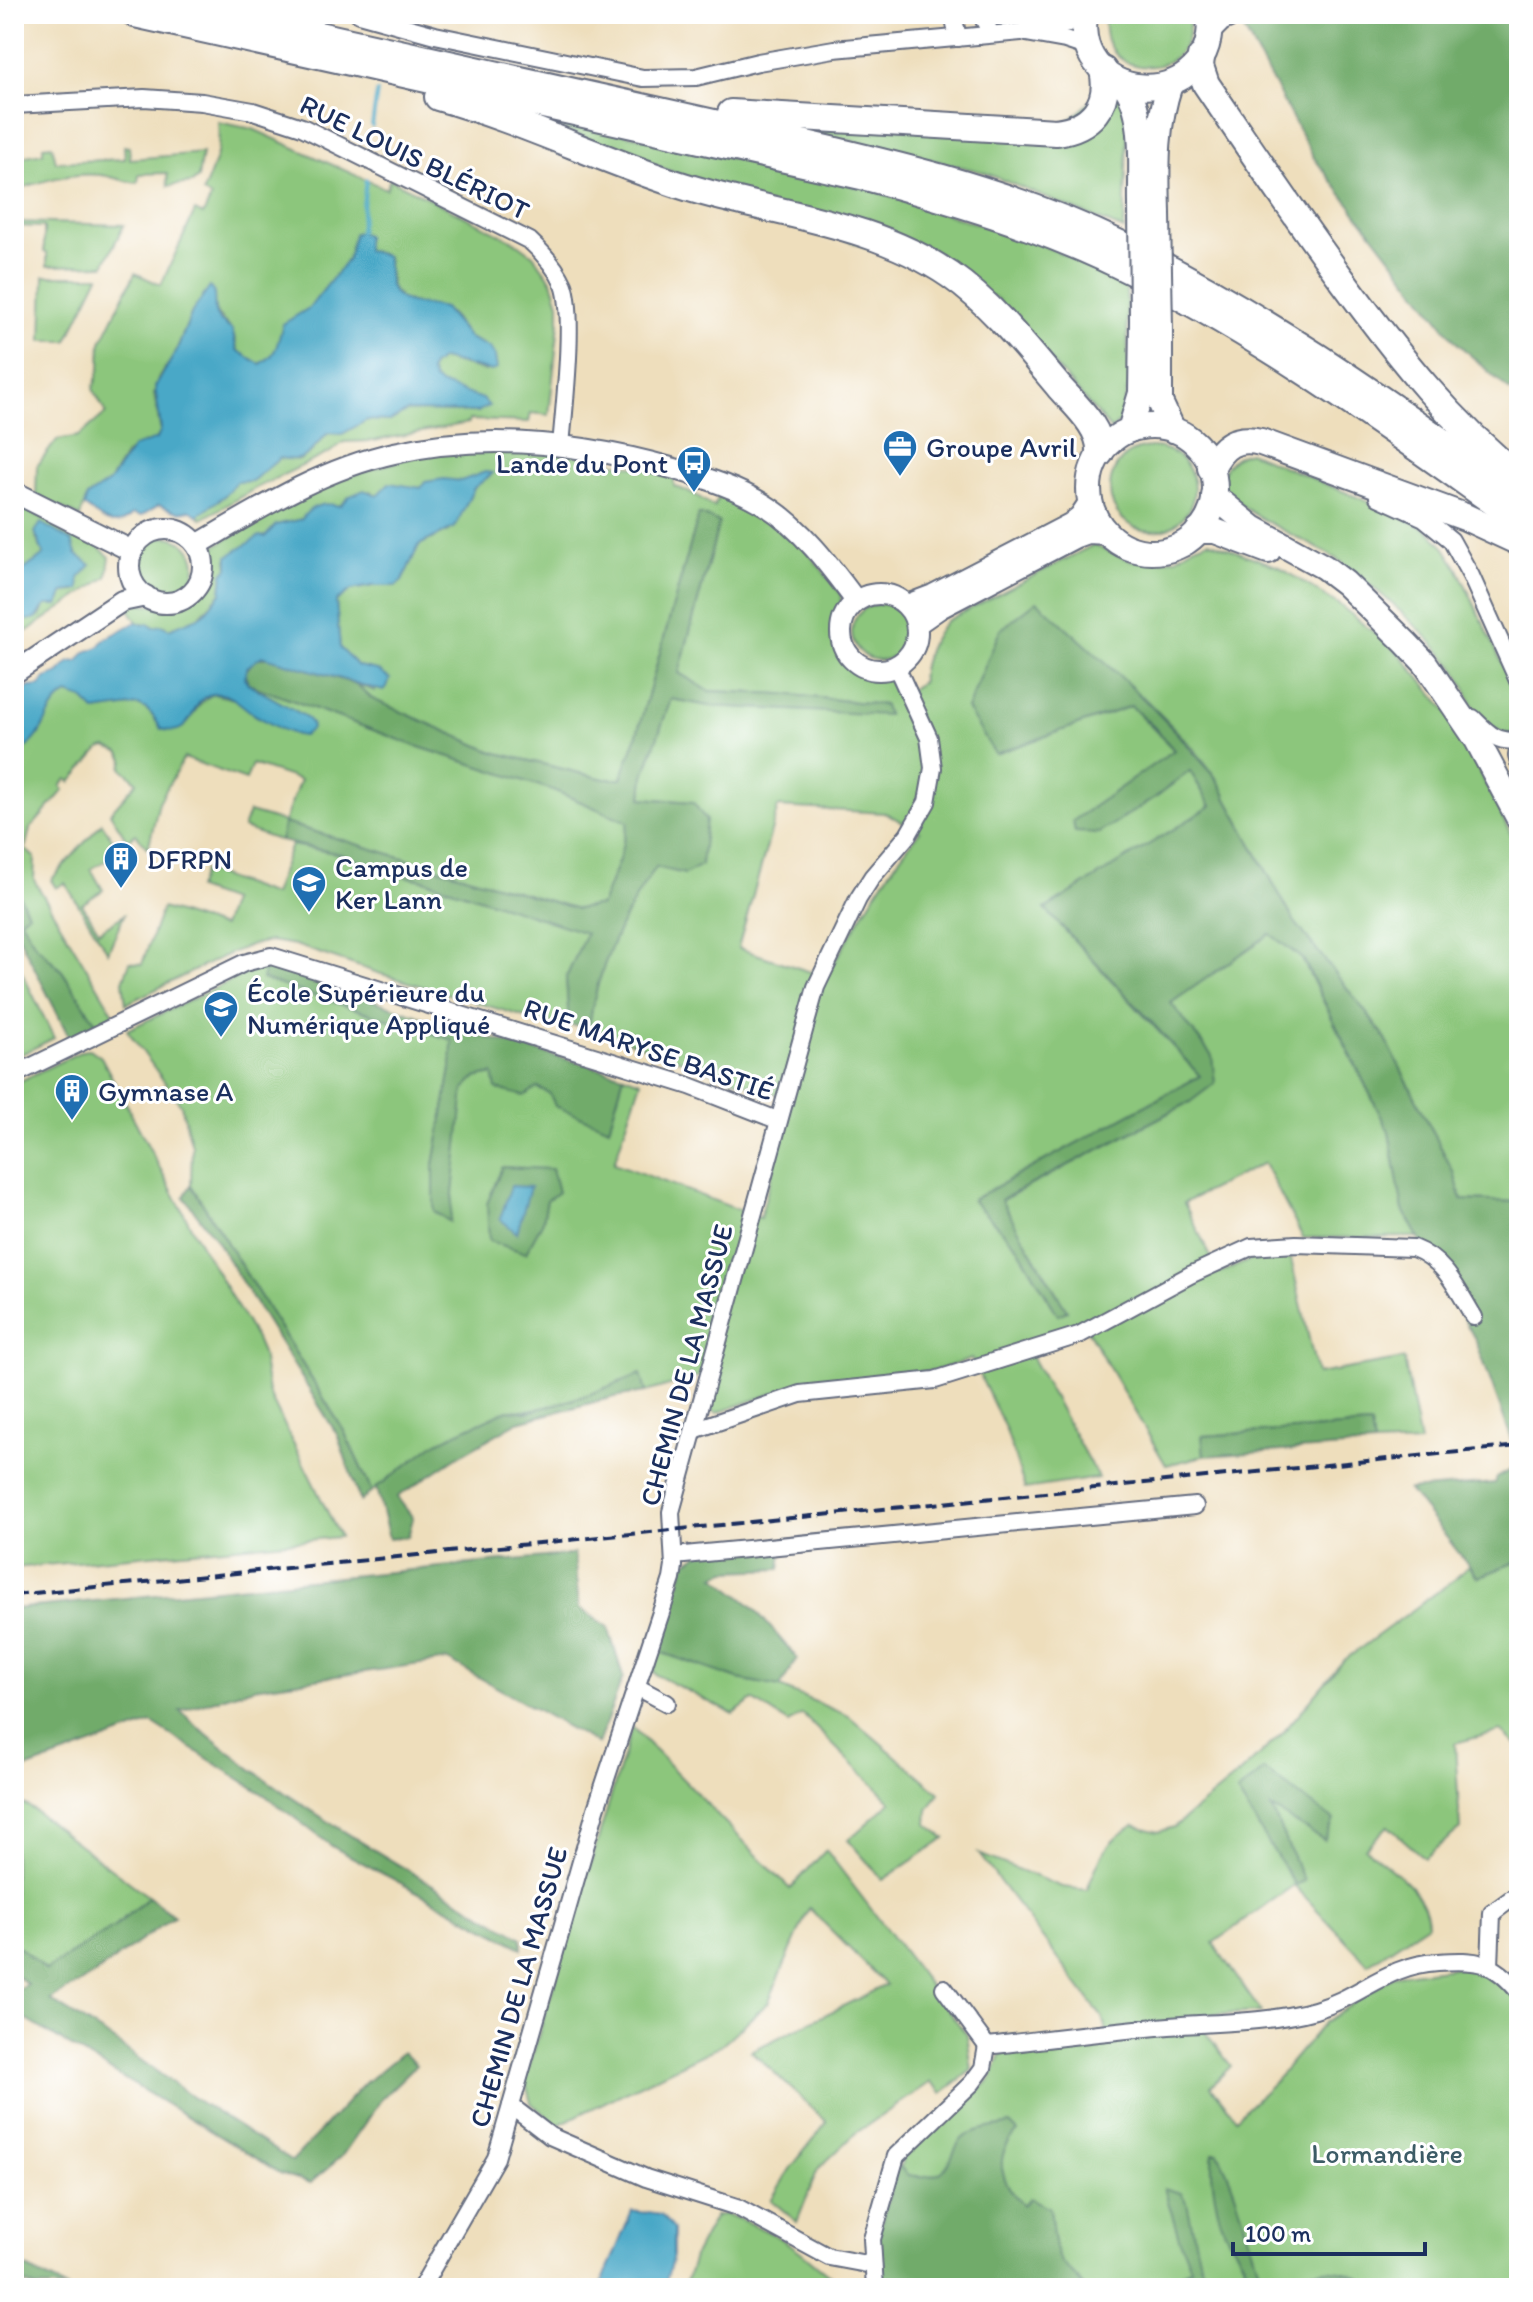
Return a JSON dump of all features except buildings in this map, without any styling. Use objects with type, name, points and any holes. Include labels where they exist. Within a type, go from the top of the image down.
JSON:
[{"type":"highway","points":[[135,14],[226,21],[501,65],[695,107],[798,118],[1056,132],[1084,124],[1101,106],[1113,77]]},
{"type":"highway","points":[[226,21],[666,181],[861,231],[905,249],[951,276],[985,304],[1085,416],[1097,433],[1100,453]]},
{"type":"highway","points":[[226,21],[870,158],[977,189],[1048,214],[1119,243],[1249,314],[1519,496]]},
{"type":"highway","points":[[226,21],[866,177],[973,208],[1044,233],[1130,270],[1241,332],[1321,383],[1519,520]]},
{"type":"highway","points":[[1206,35],[1200,66],[1206,84],[1310,237],[1393,349],[1454,420],[1519,477]]},
{"type":"highway","points":[[1211,468],[1219,454],[1234,441],[1248,439],[1402,493],[1519,542]]},
{"type":"main road","points":[[1084,14],[1084,31],[1089,48],[1136,104],[1150,209]]},
{"type":"main road","points":[[1113,77],[1146,88],[1170,84],[1191,71],[1206,35]]},
{"type":"main road","points":[[1170,84],[1162,105],[1150,209],[1151,324],[1160,402],[1173,430]]},
{"type":"main road","points":[[1130,430],[1141,393],[1151,324]]},
{"type":"main road","points":[[1159,427],[1173,430],[1196,445],[1211,468],[1214,496],[1211,509],[1198,531],[1178,546],[1154,552],[1129,548],[1108,534],[1094,513],[1090,501],[1090,476],[1100,453],[1109,443],[1130,430],[1159,427]]},
{"type":"main road","points":[[1214,496],[1253,528],[1324,567],[1345,583],[1425,663],[1498,776],[1519,819]]},
{"type":"main road","points":[[1198,531],[1237,537],[1276,554],[1361,602]]},
{"type":"street","points":[[359,14],[435,35],[643,78],[696,77],[834,49],[1021,32],[1066,24],[1084,14]]},
{"type":"street","points":[[953,14],[958,38]]},
{"type":"street","points":[[981,14],[991,34]]},
{"type":"street","points":[[1206,35],[1221,21],[1236,14]]},
{"type":"street","points":[[1021,32],[1089,48]]},
{"type":"street","name":"RUE LOUIS BLÉRIOT","points":[[14,105],[144,98],[202,102],[253,111],[302,127],[530,241],[551,260],[564,286],[569,309],[561,446]]},
{"type":"street","points":[[197,545],[289,491],[345,468],[392,454],[441,445],[489,442],[561,446],[618,454],[740,491],[792,525],[856,601]]},
{"type":"street","points":[[1279,450],[1306,466],[1424,518],[1444,532],[1457,548],[1519,683]]},
{"type":"street","points":[[14,492],[131,560]]},
{"type":"street","points":[[907,605],[933,595],[1070,524],[1090,501]]},
{"type":"street","points":[[14,657],[117,590],[127,579],[131,560],[144,536],[163,529],[182,532],[197,545],[203,569],[192,592],[186,597],[161,602],[146,596],[135,584],[131,560]]},
{"type":"street","points":[[917,624],[940,608],[1076,537],[1087,533],[1108,534]]},
{"type":"street","points":[[878,593],[894,596],[907,605],[917,624],[917,639],[912,652],[888,669],[871,669],[855,662],[842,639],[842,622],[856,601],[878,593]]},
{"type":"street","points":[[14,673],[122,601],[146,596]]},
{"type":"street","name":"CHEMIN DE LA MASSUE","points":[[421,2288],[496,2158],[596,1809],[672,1579],[671,1512],[816,987],[837,938],[872,877],[908,835],[927,802],[933,768],[929,738],[896,666]]},
{"type":"street","points":[[1456,708],[1469,714],[1492,737],[1519,742],[1519,763]]},
{"type":"street","name":"RUE MARYSE BASTIÉ","points":[[14,1075],[244,963],[271,956],[690,1086],[777,1120]]},
{"type":"street","points":[[694,1430],[800,1394],[935,1380],[1079,1335],[1190,1275],[1251,1247],[1296,1244],[1413,1248],[1430,1255],[1447,1271],[1474,1317]]},
{"type":"street","points":[[674,1556],[1195,1506]]},
{"type":"street","points":[[637,1687],[667,1703]]},
{"type":"street","points":[[1490,1966],[1492,1913],[1499,1906],[1519,1898]]},
{"type":"street","points":[[987,2046],[1098,2032],[1257,2019],[1313,2010],[1349,1996],[1386,1974],[1413,1965],[1439,1962],[1490,1966],[1503,1972],[1519,1992]]},
{"type":"street","points":[[875,2288],[872,2239],[896,2156],[972,2083],[983,2068],[987,2046],[944,1988]]},
{"type":"street","points":[[511,2106],[550,2136],[632,2172],[737,2207],[829,2257],[872,2265]]},
{"type":"green space","points":[[1106,14],[1188,14],[1188,37],[1179,54],[1164,63],[1147,66],[1129,63],[1115,53],[1106,37]]},
{"type":"green space","points":[[1367,14],[1511,14],[1519,56],[1519,384],[1510,391],[1456,342],[1314,158],[1242,26]]},
{"type":"green space","points":[[1112,82],[1128,111],[1124,230],[983,172],[759,119],[1050,138]]},
{"type":"green space","points":[[506,107],[872,190],[1040,244],[1126,282],[1129,384],[1120,421],[1111,430],[996,298]]},
{"type":"green space","points":[[218,122],[253,129],[386,189],[390,179],[514,241],[533,255],[552,281],[559,303],[549,415],[531,413],[529,422],[469,420],[469,423],[373,441],[344,442],[329,453],[258,487],[202,519],[198,515],[224,496],[236,482],[252,481],[280,458],[300,460],[328,433],[342,434],[367,420],[390,421],[407,411],[477,412],[434,380],[430,372],[432,366],[442,359],[485,371],[484,345],[469,338],[450,313],[401,299],[391,287],[387,256],[366,250],[366,235],[357,232],[348,259],[309,308],[284,324],[274,352],[260,364],[239,353],[230,328],[216,311],[214,298],[192,312],[173,358],[159,376],[154,394],[161,433],[154,441],[143,443],[126,454],[109,482],[87,497],[80,517],[36,496],[37,466],[57,440],[79,436],[106,413],[93,389],[100,368],[101,342],[135,273],[161,285],[195,211],[203,215],[211,198],[203,192],[217,151]]},
{"type":"green space","points":[[52,145],[56,162],[125,159],[124,146],[129,147],[130,159],[202,153],[198,178],[192,183],[168,186],[167,173],[139,174],[138,183],[101,175],[78,175],[14,191],[14,158],[43,153],[43,146]]},
{"type":"green space","points":[[14,222],[124,225],[104,265],[47,266],[44,227],[14,226]]},
{"type":"green space","points":[[44,276],[99,276],[67,341],[42,341]]},
{"type":"green space","points":[[1152,447],[1168,450],[1182,459],[1191,473],[1194,489],[1191,505],[1182,519],[1168,528],[1152,531],[1136,528],[1122,519],[1113,505],[1110,489],[1113,473],[1122,459],[1136,450]]},
{"type":"green space","points":[[548,450],[674,474],[674,486],[714,507],[721,491],[741,499],[796,537],[841,594],[838,639],[845,658],[866,673],[897,682],[900,698],[922,681],[928,650],[946,621],[1093,545],[1130,560],[1157,561],[1176,558],[1209,541],[1279,567],[1341,606],[1400,654],[1451,716],[1519,850],[1519,1202],[1462,1200],[1454,1173],[1383,1034],[1294,921],[1213,773],[1142,696],[995,754],[1131,706],[1174,750],[1145,772],[1130,813],[1190,771],[1211,806],[1045,909],[1200,1076],[972,1200],[1017,1246],[1058,1315],[1067,1310],[1000,1201],[1190,1102],[1212,1056],[1171,1003],[1270,933],[1302,959],[1389,1132],[1403,1210],[1418,1237],[1303,1238],[1264,1163],[1184,1203],[1219,1273],[1256,1258],[1291,1259],[1317,1374],[1404,1359],[1420,1443],[1374,1445],[1370,1425],[1203,1436],[1204,1456],[1166,1465],[1085,1326],[1025,1345],[1098,1478],[1025,1489],[1006,1430],[972,1359],[937,1370],[783,1390],[717,1413],[709,1409],[715,1383],[700,1376],[646,1392],[640,1374],[558,1405],[507,1410],[372,1492],[344,1431],[191,1185],[192,1146],[181,1105],[127,1030],[266,964],[263,979],[453,1040],[434,1165],[434,1211],[464,1089],[474,1079],[492,1075],[526,1083],[609,1128],[624,1075],[641,1081],[614,1163],[760,1218],[792,1100],[589,1027],[598,985],[613,943],[644,884],[656,867],[685,874],[693,802],[642,798],[644,775],[671,699],[709,706],[887,714],[883,705],[783,694],[709,691],[679,673],[719,523],[699,514],[622,779],[604,779],[493,752],[372,699],[356,684],[375,691],[377,670],[358,666],[340,648],[336,601],[351,590],[392,586],[402,581],[419,545],[449,531],[474,488],[492,474],[489,472],[422,488],[412,487],[376,495],[371,491],[350,496],[340,506],[333,505],[302,519],[276,525],[265,537],[260,536],[227,559],[228,568],[223,574],[221,593],[197,619],[168,629],[148,623],[144,625],[137,622],[126,604],[176,606],[186,603],[202,581],[208,550],[316,486],[425,453]],"holes":[[[778,807],[885,813],[920,831],[882,884],[826,977],[738,948]]]},
{"type":"green space","points":[[1249,452],[1400,515],[1429,531],[1457,567],[1519,699],[1519,733],[1503,734],[1481,718],[1453,666],[1414,624],[1371,586],[1341,562],[1259,517],[1231,497],[1222,480],[1225,469],[1238,456]]},
{"type":"green space","points":[[14,504],[93,542],[110,557],[107,577],[14,640],[14,632],[19,630],[24,619],[40,616],[46,605],[58,605],[64,592],[77,591],[81,560],[73,549],[36,538],[44,555],[21,572],[14,583]]},
{"type":"green space","points":[[699,514],[719,522],[679,673],[709,691],[783,694],[884,705],[887,715],[709,706],[671,699],[644,775],[642,798],[693,802],[706,820],[701,865],[685,874],[656,867],[613,943],[598,985],[589,1027],[569,1025],[566,978],[586,933],[427,881],[384,871],[340,854],[280,841],[284,823],[577,909],[601,905],[619,860],[628,822],[553,790],[419,747],[248,684],[245,672],[256,658],[270,658],[356,684],[372,699],[493,752],[604,779],[621,779],[636,738]]},
{"type":"green space","points":[[166,537],[177,539],[186,546],[193,555],[193,577],[186,586],[177,593],[166,595],[155,593],[146,586],[139,577],[137,566],[139,555],[146,546],[155,539]]},
{"type":"green space","points":[[1037,601],[1139,694],[1218,781],[1294,921],[1383,1034],[1454,1173],[1462,1200],[1519,1202],[1519,1439],[1512,1440],[1476,1341],[1403,1210],[1389,1132],[1303,959],[1270,934],[1171,1003],[1212,1056],[1215,1083],[1190,1102],[1001,1200],[1067,1311],[1058,1315],[1017,1246],[972,1200],[1200,1076],[1045,909],[1211,806],[1190,771],[1099,833],[1075,832],[1073,821],[1174,750],[1154,727],[1131,706],[995,754],[967,709],[1000,630]]},
{"type":"green space","points":[[880,604],[900,612],[908,632],[900,652],[880,660],[860,652],[852,632],[860,612]]},
{"type":"green space","points":[[248,684],[419,747],[553,790],[629,822],[619,860],[601,905],[577,909],[285,823],[280,841],[243,828],[249,812],[284,822],[300,780],[252,764],[246,780],[184,758],[159,802],[148,849],[136,834],[127,840],[110,813],[137,782],[122,768],[124,759],[119,752],[106,747],[100,749],[71,782],[67,779],[61,786],[64,790],[30,829],[25,849],[35,858],[34,880],[114,1014],[96,1023],[62,971],[35,944],[20,919],[28,913],[19,895],[14,895],[14,753],[33,741],[53,708],[68,694],[83,699],[95,711],[138,705],[149,711],[161,729],[172,730],[186,724],[213,694],[238,700],[256,716],[297,735],[306,717]]},
{"type":"green space","points":[[102,823],[117,847],[114,849],[117,854],[91,869],[103,890],[82,904],[99,931],[124,915],[108,952],[65,883],[56,888],[51,880]]},
{"type":"green space","points":[[291,845],[340,854],[384,871],[427,881],[587,933],[566,978],[569,1025],[542,1022],[295,945],[271,941],[250,945],[224,956],[126,1004],[123,981],[130,962],[142,964],[162,908],[222,927],[231,901],[197,889],[204,870],[273,895]]},
{"type":"green space","points":[[14,895],[19,895],[28,913],[20,919],[35,944],[62,971],[96,1023],[69,1037],[14,927]]},
{"type":"green space","points":[[14,956],[54,1038],[14,1058]]},
{"type":"green space","points":[[266,964],[460,1030],[624,1075],[609,1128],[555,1106],[550,1094],[538,1087],[524,1096],[496,1089],[493,1074],[475,1078],[464,1089],[450,1222],[434,1211],[434,1165],[451,1069],[452,1040],[262,979]]},
{"type":"green space","points":[[90,1049],[101,1057],[198,1240],[256,1339],[262,1353],[268,1392],[340,1537],[14,1568],[14,1084]]},
{"type":"green space","points":[[502,1167],[552,1169],[558,1192],[547,1200],[543,1221],[526,1253],[489,1241],[487,1204]]},
{"type":"green space","points":[[191,1185],[344,1431],[372,1492],[360,1501],[338,1436],[214,1237],[184,1197]]},
{"type":"green space","points":[[641,1374],[646,1392],[614,1397],[518,1422],[457,1457],[397,1497],[413,1518],[408,1537],[389,1539],[376,1488],[437,1442],[507,1410],[527,1412],[585,1396]]},
{"type":"green space","points":[[1371,1425],[1374,1445],[1204,1456],[1202,1436]]},
{"type":"green space","points":[[1519,1465],[1519,1561],[1478,1577],[1409,1490],[1495,1483],[1497,1478]]},
{"type":"green space","points":[[783,1546],[780,1569],[726,1571],[715,1576],[752,1606],[797,1658],[780,1687],[738,1679],[660,1652],[685,1563],[700,1553]]},
{"type":"green space","points":[[574,1554],[579,1608],[608,1627],[623,1677],[598,1744],[448,1660],[253,1688],[180,1711],[302,1805],[522,1938],[522,1948],[333,1847],[266,1796],[152,1723],[14,1773],[14,1609]]},
{"type":"green space","name":"Lormandière","points":[[1519,1561],[1519,1747],[1501,1731],[1455,1743],[1460,1829],[1424,1858],[1388,1826],[1365,1848],[1414,1890],[1426,1912],[1428,1924],[1368,1964],[1294,1885],[1213,1943],[1261,2012],[1193,2016],[1231,2066],[1211,2086],[1236,2118],[1275,2081],[1324,2023],[1395,1975],[1469,1966],[1491,1974],[1514,1994],[1519,2003],[1519,2288],[883,2288],[902,2160],[948,2115],[991,2080],[1002,2052],[1108,2037],[1102,2017],[979,1854],[1062,1887],[1087,1890],[1099,1861],[1115,1838],[1134,1825],[1158,1832],[1174,1827],[1282,1734],[1343,1661],[1455,1579],[1468,1566],[1478,1577]]},
{"type":"green space","points":[[660,1652],[738,1679],[780,1687],[849,1716],[939,1793],[928,1810],[927,1824],[945,1838],[883,1880],[848,1840],[891,1802],[802,1714],[789,1723],[753,1700],[733,1714],[653,1672]]},
{"type":"green space","points":[[632,1727],[790,1889],[826,1850],[967,2035],[972,2070],[942,2093],[931,2082],[856,2133],[818,2169],[797,2222],[771,2200],[790,2169],[827,2122],[751,2051],[886,1985],[809,1908],[768,2003],[720,2046],[558,2125],[531,2103],[525,2080]]},
{"type":"green space","points":[[1264,1770],[1334,1820],[1324,1840],[1271,1808],[1304,1881],[1295,1885],[1237,1793]]},
{"type":"green space","points":[[14,1800],[28,1806],[149,1897],[114,1927],[46,1970],[14,1943]]},
{"type":"green space","points":[[149,1897],[174,1916],[95,1974],[50,2000],[292,2161],[365,2083],[403,2052],[416,2065],[383,2097],[341,2157],[310,2183],[280,2173],[27,2020],[14,2022],[14,1992],[27,1984],[14,1974],[14,1943],[46,1970],[114,1927]]},
{"type":"green space","points":[[1010,2124],[1018,2132],[1002,2159],[1004,2178],[1023,2205],[1030,2198],[1050,2208],[1057,2255],[1084,2288],[883,2288],[877,2237],[898,2165],[908,2175],[937,2174],[950,2162],[962,2139],[975,2131]]},
{"type":"green space","points":[[1213,2153],[1218,2153],[1231,2183],[1261,2276],[1335,2270],[1362,2279],[1374,2288],[1184,2288],[1180,2274],[1191,2268],[1164,2188],[1181,2193],[1187,2203],[1200,2263],[1211,2285],[1243,2285],[1249,2281],[1244,2262],[1220,2218],[1213,2183]]},
{"type":"green space","points":[[725,2214],[786,2242],[844,2283],[864,2288],[684,2288],[695,2254],[715,2216]]},
{"type":"green space","points":[[14,2262],[66,2288],[36,2288],[14,2280]]},
{"type":"water","points":[[357,232],[366,235],[366,250],[386,256],[390,284],[395,294],[414,304],[444,308],[469,338],[490,348],[497,369],[491,371],[442,359],[432,366],[430,372],[440,384],[483,399],[489,406],[477,412],[407,411],[390,421],[367,420],[342,434],[328,433],[303,457],[280,458],[252,481],[236,482],[224,496],[198,515],[189,510],[177,511],[159,505],[141,516],[133,514],[114,523],[84,506],[87,497],[109,482],[133,447],[157,439],[161,429],[155,387],[177,350],[192,312],[210,287],[214,293],[215,313],[232,330],[237,350],[260,364],[274,352],[283,324],[309,308],[348,259]]},
{"type":"water","points":[[485,472],[493,473],[474,488],[455,527],[419,545],[402,581],[396,586],[351,590],[336,601],[340,648],[358,666],[377,670],[390,679],[383,691],[262,656],[247,667],[245,678],[248,684],[306,717],[312,728],[303,736],[279,728],[227,695],[205,697],[187,724],[173,731],[161,729],[149,711],[138,705],[95,711],[83,699],[68,694],[53,708],[33,741],[14,753],[14,701],[29,687],[40,686],[45,678],[59,673],[69,662],[78,661],[85,652],[99,647],[104,640],[136,622],[154,627],[162,625],[169,629],[203,615],[221,593],[228,556],[260,536],[265,537],[276,525],[302,519],[309,510],[318,506],[340,506],[350,496],[364,490],[377,495],[389,483],[421,488],[425,482],[444,479],[461,481]]},
{"type":"water","points":[[41,523],[72,541],[76,554],[91,565],[79,578],[80,590],[64,592],[58,605],[46,605],[37,617],[24,620],[14,632],[14,583],[21,572],[44,555],[35,532]]},
{"type":"water","points":[[511,1186],[530,1187],[517,1233],[500,1219]]},
{"type":"water","points":[[632,2211],[661,2215],[673,2229],[673,2256],[664,2288],[600,2288]]},
{"type":"waterway","points":[[372,126],[377,92]]},
{"type":"waterway","points":[[360,232],[366,180]]},
{"type":"railway","points":[[14,1595],[1519,1446]]},
{"type":"place","name":"Groupe Avril","points":[[900,478]]},
{"type":"place","name":"Lande du Pont","points":[[694,494]]},
{"type":"place","name":"DFRPN","points":[[121,890]]},
{"type":"place","name":"Campus de Ker Lann","points":[[309,914]]},
{"type":"place","name":"École Supérieure du Numérique Appliqué","points":[[221,1039]]},
{"type":"place","name":"Gymnase A","points":[[72,1122]]}]
